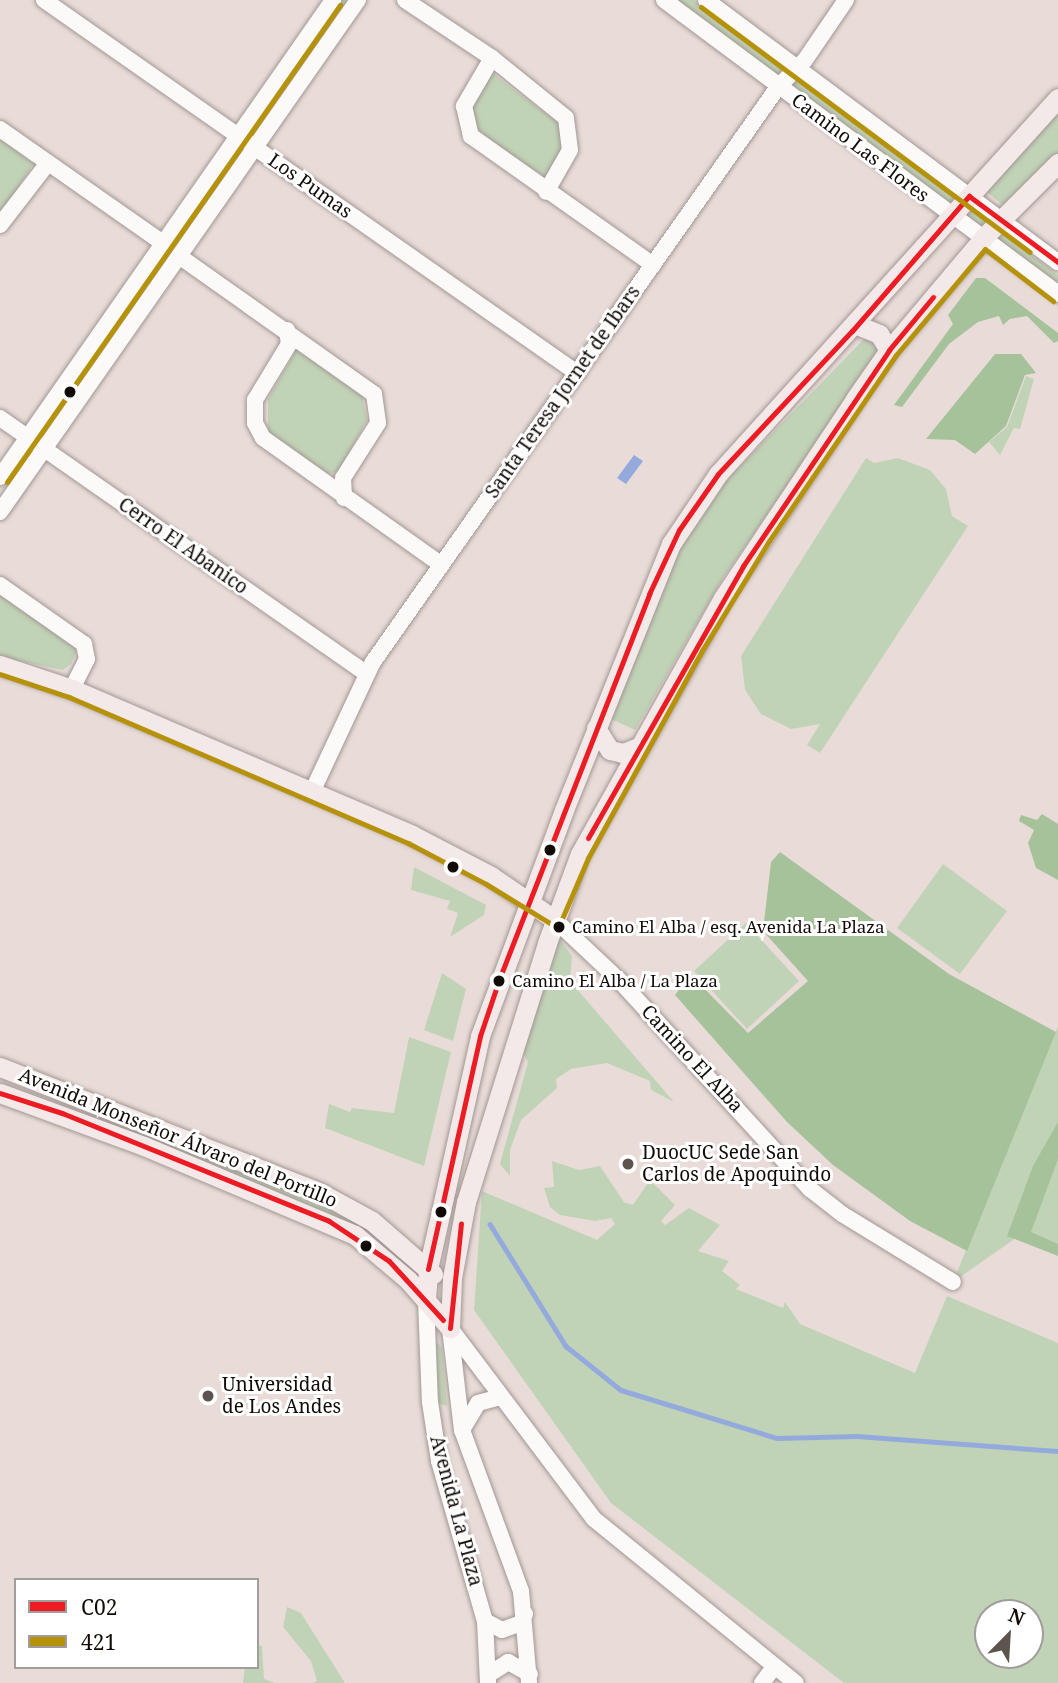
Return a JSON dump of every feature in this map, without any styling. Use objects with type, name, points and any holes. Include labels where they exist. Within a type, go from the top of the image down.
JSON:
[{"type":"main road","name":"Avenida La Plaza","points":[[425,1300],[428,1269],[480,1036],[529,900],[657,573],[687,517],[729,462],[857,325],[1058,98]]},
{"type":"main road","name":"Avenida La Plaza","points":[[450,1328],[451,1293],[466,1202],[573,867],[636,748],[749,556],[889,350],[1000,219],[1058,163]]},
{"type":"main road","points":[[857,325],[879,334],[889,350]]},
{"type":"main road","name":"Camino El Alba","points":[[0,665],[72,689],[444,850],[529,900],[555,920]]},
{"type":"main road","points":[[596,728],[610,750],[623,753],[636,748]]},
{"type":"main road","name":"Avenida Monseñor Álvaro del Portillo","points":[[0,1067],[321,1193],[372,1221],[428,1269],[451,1293]]},
{"type":"main road","name":"Avenida Monseñor Álvaro del Portillo","points":[[0,1093],[62,1113],[329,1221],[372,1247],[450,1328]]},
{"type":"street","name":"Los Pumas","points":[[44,0],[577,373]]},
{"type":"street","points":[[0,477],[332,0]]},
{"type":"street","points":[[0,512],[358,0]]},
{"type":"street","points":[[405,0],[492,58],[554,105],[569,124],[570,150],[546,191]]},
{"type":"street","name":"Camino Las Flores","points":[[664,0],[1058,294]]},
{"type":"street","name":"Camino Las Flores","points":[[706,0],[1058,262]]},
{"type":"street","name":"Santa Teresa Jornet de Ibars","points":[[312,792],[366,673],[778,87],[794,66],[805,60],[844,4],[857,0]]},
{"type":"street","points":[[492,58],[466,97],[463,114],[467,130],[481,147],[653,265]]},
{"type":"street","points":[[0,129],[163,243]]},
{"type":"street","points":[[0,225],[48,163]]},
{"type":"street","points":[[180,256],[364,383],[377,401],[378,423],[343,478],[344,498]]},
{"type":"street","points":[[287,330],[289,344],[257,393],[255,423],[269,445],[442,565]]},
{"type":"street","name":"Cerro El Abanico","points":[[0,418],[366,673]]},
{"type":"street","points":[[0,585],[84,644],[87,659],[72,689]]},
{"type":"street","name":"Camino El Alba","points":[[555,920],[678,1043],[810,1189],[842,1214],[953,1282]]},
{"type":"street","name":"Avenida La Plaza","points":[[425,1300],[430,1402],[439,1461],[485,1621],[488,1679]]},
{"type":"street","name":"Avenida La Plaza","points":[[450,1328],[462,1430],[508,1546],[526,1614],[530,1679]]},
{"type":"street","name":"Avenida Monseñor Álvaro del Portillo","points":[[450,1328],[594,1519],[785,1677]]},
{"type":"street","points":[[462,1430],[478,1403],[501,1397]]},
{"type":"street","points":[[430,1402],[458,1408]]},
{"type":"street","points":[[485,1621],[502,1630],[521,1623],[526,1614]]},
{"type":"street","points":[[488,1679],[508,1662],[517,1663],[530,1679]]},
{"type":"street","points":[[762,1683],[785,1677]]},
{"type":"green space","points":[[341,0],[348,0],[254,136],[249,135]]},
{"type":"green space","points":[[673,0],[694,0],[1058,275],[1058,288]]},
{"type":"green space","points":[[489,71],[560,124],[564,150],[547,178],[470,130],[467,110]]},
{"type":"green space","points":[[1058,103],[1058,153],[1004,206],[981,187]]},
{"type":"green space","points":[[0,137],[33,164],[0,216]]},
{"type":"green space","points":[[241,147],[243,152],[44,437],[39,436]]},
{"type":"green space","points":[[976,278],[985,278],[1058,333],[1058,341],[1054,343],[1027,316],[1010,319],[1003,325],[999,316],[978,322],[949,344],[902,407],[894,405],[953,324],[948,315]]},
{"type":"green space","points":[[866,337],[882,349],[724,576],[635,730],[609,718],[665,577],[690,531],[718,489]]},
{"type":"green space","points":[[298,347],[362,395],[367,420],[338,472],[327,474],[268,433],[268,399]]},
{"type":"green space","points":[[995,354],[1021,354],[1036,373],[1025,375],[1006,426],[975,454],[955,440],[926,439]]},
{"type":"green space","points":[[1026,376],[1034,379],[1020,429],[1014,428],[1000,455],[989,442],[1007,427]]},
{"type":"green space","points":[[866,458],[874,463],[898,458],[930,470],[946,489],[952,516],[968,526],[820,753],[807,745],[820,724],[791,729],[761,714],[745,690],[741,656]]},
{"type":"green space","points":[[0,594],[73,642],[76,653],[71,664],[63,670],[0,657]]},
{"type":"green space","points":[[1042,814],[1058,824],[1058,880],[1036,868],[1028,843],[1034,830],[1019,821],[1021,815],[1037,820]]},
{"type":"green space","points":[[780,852],[949,974],[1056,1032],[967,1251],[910,1221],[833,1165],[787,1122],[675,995],[690,974],[748,1033],[808,981],[763,931],[771,862]]},
{"type":"green space","points":[[943,864],[1007,911],[960,974],[897,928]]},
{"type":"green space","points":[[414,867],[486,905],[484,915],[450,937],[458,913],[447,909],[450,901],[411,890]]},
{"type":"green space","points":[[746,923],[799,981],[747,1029],[694,971]]},
{"type":"green space","points":[[555,933],[572,956],[570,981],[674,1102],[651,1090],[650,1081],[607,1063],[571,1069],[556,1079],[557,1088],[521,1120],[510,1150],[510,1176],[500,1164],[528,1062],[519,1046]]},
{"type":"green space","points":[[442,973],[466,989],[453,1041],[424,1030]]},
{"type":"green space","points":[[1058,1026],[1058,1255],[1016,1238],[953,1282]]},
{"type":"green space","points":[[409,1037],[451,1052],[424,1166],[325,1128],[329,1104],[350,1112],[352,1108],[394,1113]]},
{"type":"green space","points":[[79,1110],[320,1202],[368,1228],[412,1265],[412,1275],[337,1217]]},
{"type":"green space","points":[[1058,1122],[1058,1159],[1031,1232],[1058,1244],[1058,1256],[1007,1236],[1033,1166]]},
{"type":"green space","points":[[552,1161],[579,1170],[600,1166],[624,1202],[633,1205],[650,1180],[675,1205],[661,1221],[665,1225],[689,1208],[720,1225],[698,1251],[729,1261],[722,1271],[740,1285],[736,1289],[783,1308],[785,1302],[800,1324],[915,1373],[947,1296],[1058,1343],[1058,1683],[844,1683],[611,1503],[474,1310],[482,1191],[597,1240],[615,1224],[611,1218],[595,1221],[560,1215],[550,1207],[544,1188],[554,1187]]},
{"type":"green space","points":[[434,1339],[442,1348],[447,1406],[437,1403]]},
{"type":"green space","points":[[287,1607],[301,1613],[345,1683],[313,1683],[317,1681],[311,1661],[283,1627]]},
{"type":"green space","points":[[259,1645],[262,1646],[264,1679],[275,1683],[243,1683],[245,1669],[259,1669]]},
{"type":"water","points":[[634,455],[643,461],[626,484],[617,478]]},
{"type":"waterway","points":[[490,1224],[566,1346],[621,1390],[777,1438],[857,1436],[1058,1451]]},
{"type":"transit line","name":"421","points":[[7,482],[340,5]]},
{"type":"transit line","name":"421","points":[[701,7],[1030,252]]},
{"type":"transit line","name":"C02","points":[[428,1269],[480,1036],[500,977],[649,594],[679,530],[718,474],[852,331],[969,196],[1058,262]]},
{"type":"transit line","name":"421","points":[[0,674],[69,697],[408,843],[486,884],[558,928],[588,858],[703,649],[769,541],[896,355],[985,249],[1053,301]]},
{"type":"transit line","name":"C02","points":[[588,838],[743,566],[889,350],[933,297]]},
{"type":"transit line","name":"C02","points":[[0,1093],[62,1113],[329,1221],[389,1261],[443,1320]]},
{"type":"transit line","name":"C02","points":[[450,1328],[461,1224]]},
{"type":"place","name":"Camino El Alba / esq. Avenida La Plaza","points":[[559,927]]},
{"type":"place","name":"Camino El Alba / La Plaza","points":[[499,981]]},
{"type":"place","name":"DuocUC Sede San Carlos de Apoquindo","points":[[628,1164]]},
{"type":"place","name":"Universidad de Los Andes","points":[[208,1396]]}]
